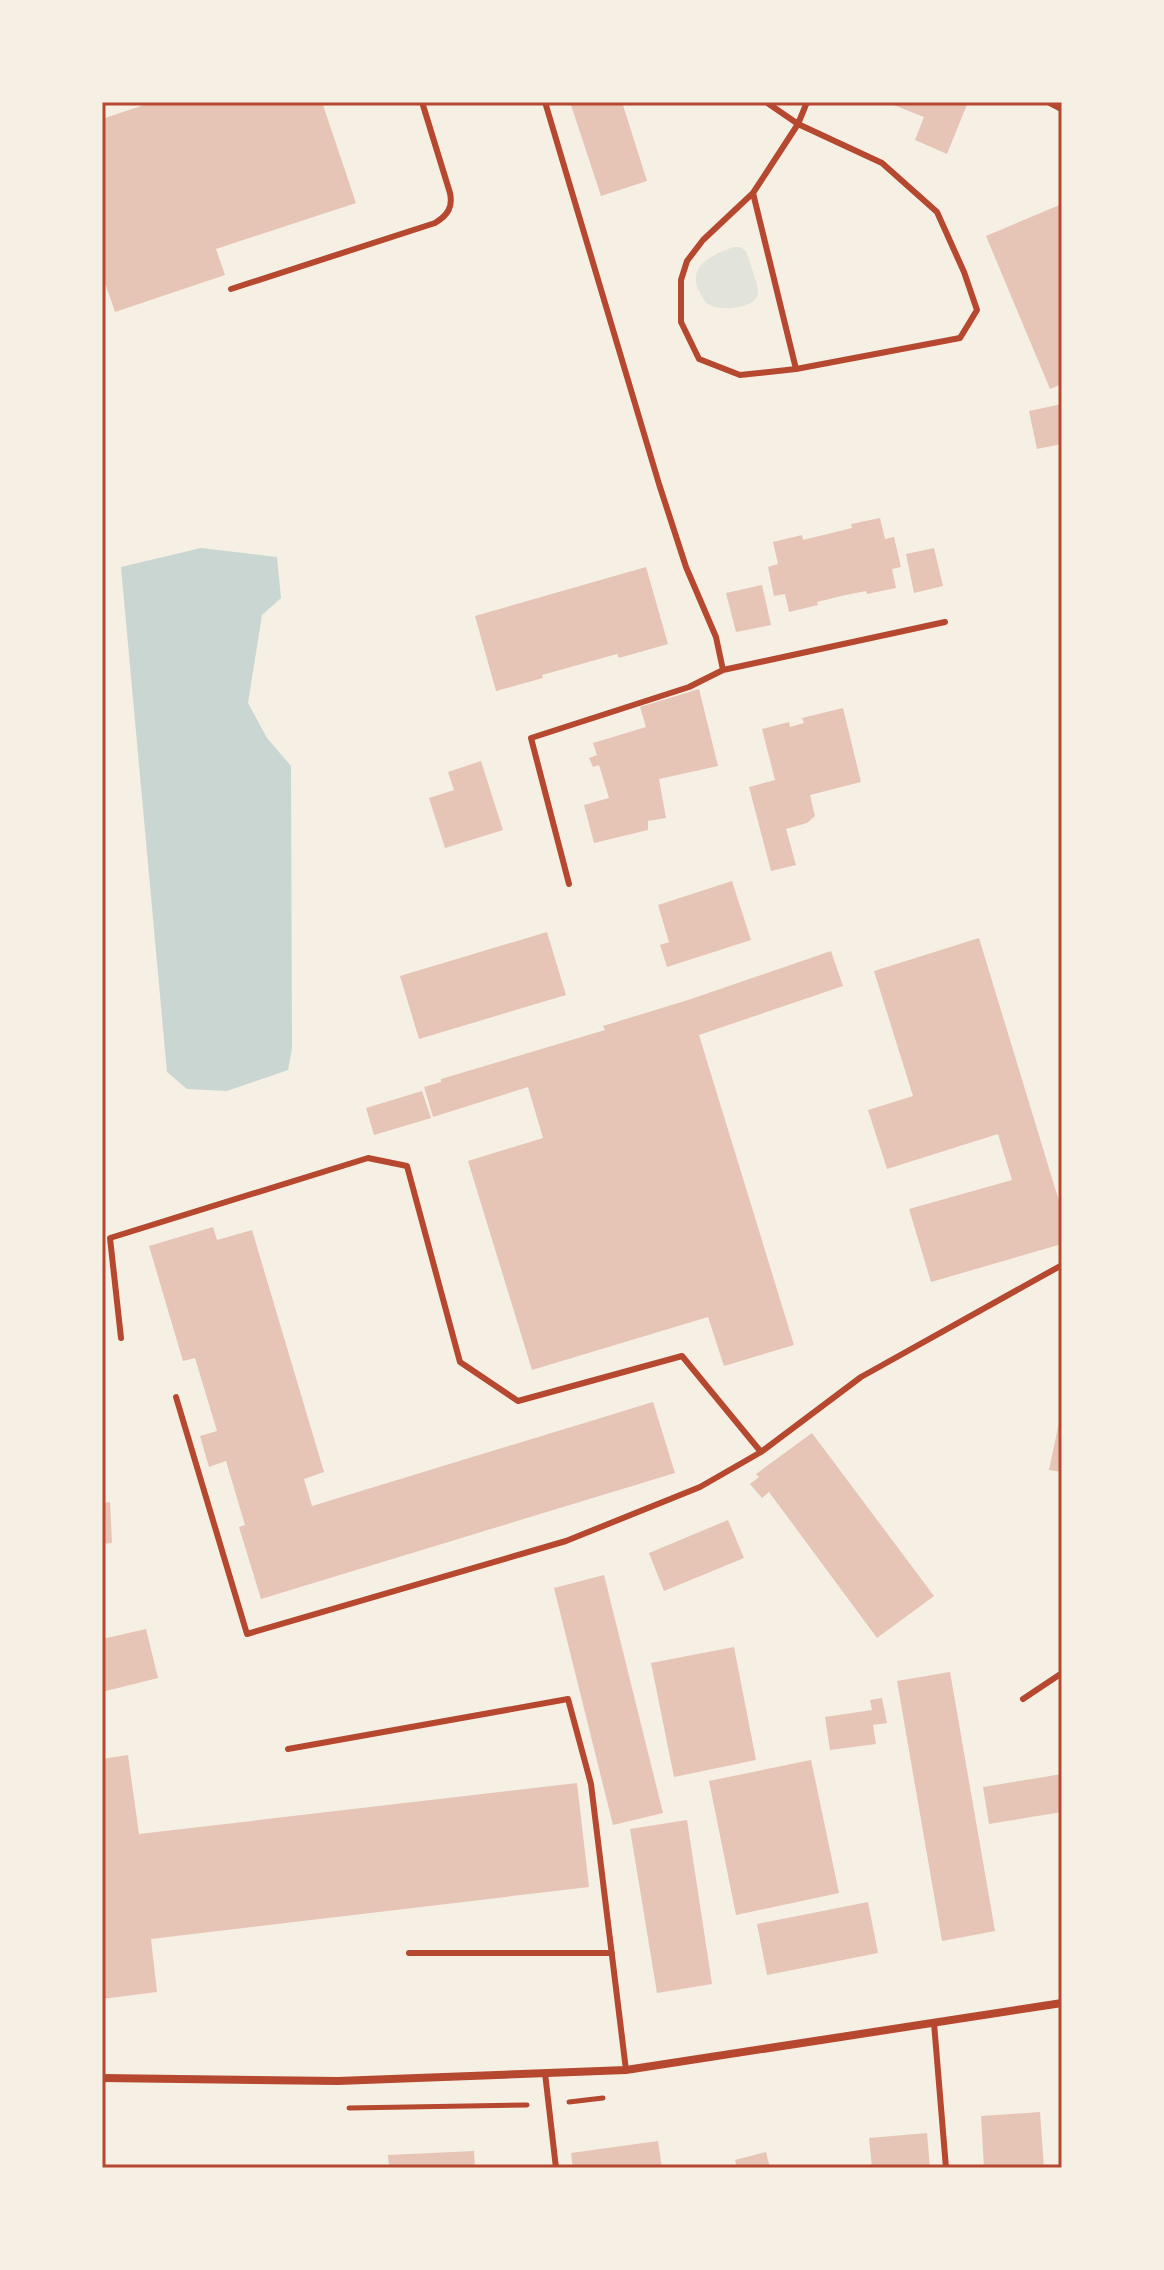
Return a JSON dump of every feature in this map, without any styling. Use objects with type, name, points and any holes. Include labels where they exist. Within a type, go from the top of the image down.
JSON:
[{"type":"street","points":[[102,2078],[338,2081],[626,2070],[1062,2003]]},
{"type":"lane","points":[[231,289],[444,218],[450,210],[450,193],[422,102]]},
{"type":"lane","points":[[545,102],[659,484],[686,567],[716,637],[723,670]]},
{"type":"lane","points":[[766,102],[798,124],[882,163],[937,212],[977,310],[960,338],[796,369],[740,375],[699,359],[681,322],[681,280],[687,261],[703,240],[753,193],[798,124],[807,102]]},
{"type":"lane","points":[[753,193],[796,369]]},
{"type":"lane","points":[[569,884],[531,738],[689,687],[723,670],[945,622]]},
{"type":"lane","points":[[121,1338],[110,1238],[368,1158],[407,1166],[460,1362],[518,1401],[682,1356],[761,1452]]},
{"type":"lane","points":[[176,1397],[247,1634],[566,1541],[700,1487],[761,1452],[861,1377],[1062,1265]]},
{"type":"lane","points":[[1023,1699],[1062,1673]]},
{"type":"lane","points":[[288,1749],[568,1699],[591,1784],[626,2070]]},
{"type":"lane","points":[[409,1953],[612,1953]]},
{"type":"lane","points":[[934,2023],[946,2168]]},
{"type":"lane","points":[[545,2073],[556,2168]]},
{"type":"path","points":[[1047,102],[1062,110]]},
{"type":"shaded area","points":[[733,247],[746,251],[758,293],[745,306],[713,306],[705,301],[698,289],[697,273],[705,261]]},
{"type":"shaded area","points":[[201,548],[277,557],[281,598],[262,615],[248,703],[267,738],[291,766],[292,1048],[288,1070],[227,1091],[187,1089],[167,1072],[121,567]]},
{"type":"building","points":[[153,102],[322,102],[356,203],[216,249],[225,275],[115,312],[102,274],[102,119]]},
{"type":"building","points":[[570,102],[622,102],[647,181],[601,196]]},
{"type":"building","points":[[886,102],[968,102],[947,154],[915,140],[924,117]]},
{"type":"building","points":[[1062,204],[1062,384],[1050,389],[986,236]]},
{"type":"building","points":[[1062,404],[1062,444],[1037,449],[1029,411]]},
{"type":"building","points":[[880,518],[885,539],[894,537],[901,567],[892,569],[896,588],[841,596],[789,612],[785,594],[774,596],[768,567],[778,564],[773,542],[802,535],[803,540]]},
{"type":"building","points":[[934,548],[943,586],[914,593],[906,554]]},
{"type":"building","points":[[646,567],[668,644],[619,658],[617,654],[496,691],[475,616]]},
{"type":"building","points":[[762,585],[771,625],[736,632],[726,593]]},
{"type":"building","points":[[699,689],[718,766],[659,779],[666,818],[648,821],[648,830],[594,843],[584,805],[609,798],[599,765],[593,767],[589,758],[597,755],[593,743],[646,727],[640,707]]},
{"type":"building","points":[[843,708],[861,782],[810,795],[815,816],[807,823],[786,829],[796,865],[771,871],[749,787],[775,780],[762,729],[789,722],[790,727],[804,723],[802,718]]},
{"type":"building","points":[[481,761],[503,830],[445,848],[429,798],[454,790],[448,772]]},
{"type":"building","points":[[732,881],[751,940],[667,967],[660,945],[669,942],[658,905]]},
{"type":"building","points":[[547,932],[566,995],[419,1039],[400,976]]},
{"type":"building","points":[[979,938],[1062,1211],[1062,1244],[931,1282],[909,1209],[1012,1180],[998,1134],[887,1169],[868,1110],[913,1096],[874,971]]},
{"type":"building","points":[[831,951],[843,986],[699,1035],[794,1345],[724,1366],[708,1317],[532,1370],[468,1161],[543,1138],[528,1087],[433,1117],[424,1087],[441,1082],[441,1079],[605,1030],[603,1026]]},
{"type":"building","points":[[422,1091],[431,1118],[374,1135],[366,1108]]},
{"type":"building","points":[[213,1227],[217,1240],[252,1230],[324,1472],[304,1479],[312,1506],[653,1402],[675,1473],[261,1599],[239,1527],[245,1525],[226,1461],[209,1467],[200,1436],[217,1431],[195,1358],[183,1361],[149,1246]]},
{"type":"building","points":[[1062,1413],[1062,1472],[1049,1470]]},
{"type":"building","points":[[812,1433],[934,1596],[877,1638],[769,1492],[762,1498],[750,1484],[759,1477],[756,1474]]},
{"type":"building","points":[[110,1502],[112,1543],[102,1544],[102,1503]]},
{"type":"building","points":[[728,1520],[744,1558],[664,1591],[649,1553]]},
{"type":"building","points":[[604,1575],[663,1813],[613,1825],[554,1588]]},
{"type":"building","points":[[146,1629],[158,1678],[102,1692],[102,1639]]},
{"type":"building","points":[[734,1647],[756,1760],[674,1777],[651,1663]]},
{"type":"building","points":[[950,1672],[995,1931],[942,1941],[897,1681]]},
{"type":"building","points":[[882,1698],[887,1723],[873,1725],[876,1744],[830,1750],[825,1717],[872,1710],[870,1700]]},
{"type":"building","points":[[128,1755],[139,1834],[577,1783],[589,1887],[151,1939],[157,1992],[102,1999],[102,1759]]},
{"type":"building","points":[[811,1760],[839,1893],[736,1915],[709,1781]]},
{"type":"building","points":[[1062,1774],[1062,1812],[989,1824],[983,1787]]},
{"type":"building","points":[[687,1820],[712,1984],[657,1993],[630,1829]]},
{"type":"building","points":[[868,1902],[878,1953],[767,1975],[757,1924]]},
{"type":"building","points":[[1040,2112],[1044,2168],[984,2168],[981,2116]]},
{"type":"building","points":[[927,2133],[930,2168],[872,2168],[869,2138]]},
{"type":"building","points":[[658,2141],[662,2168],[573,2168],[571,2153]]},
{"type":"building","points":[[474,2151],[475,2168],[389,2168],[388,2155]]},
{"type":"building","points":[[766,2152],[770,2168],[737,2168],[735,2160]]}]
